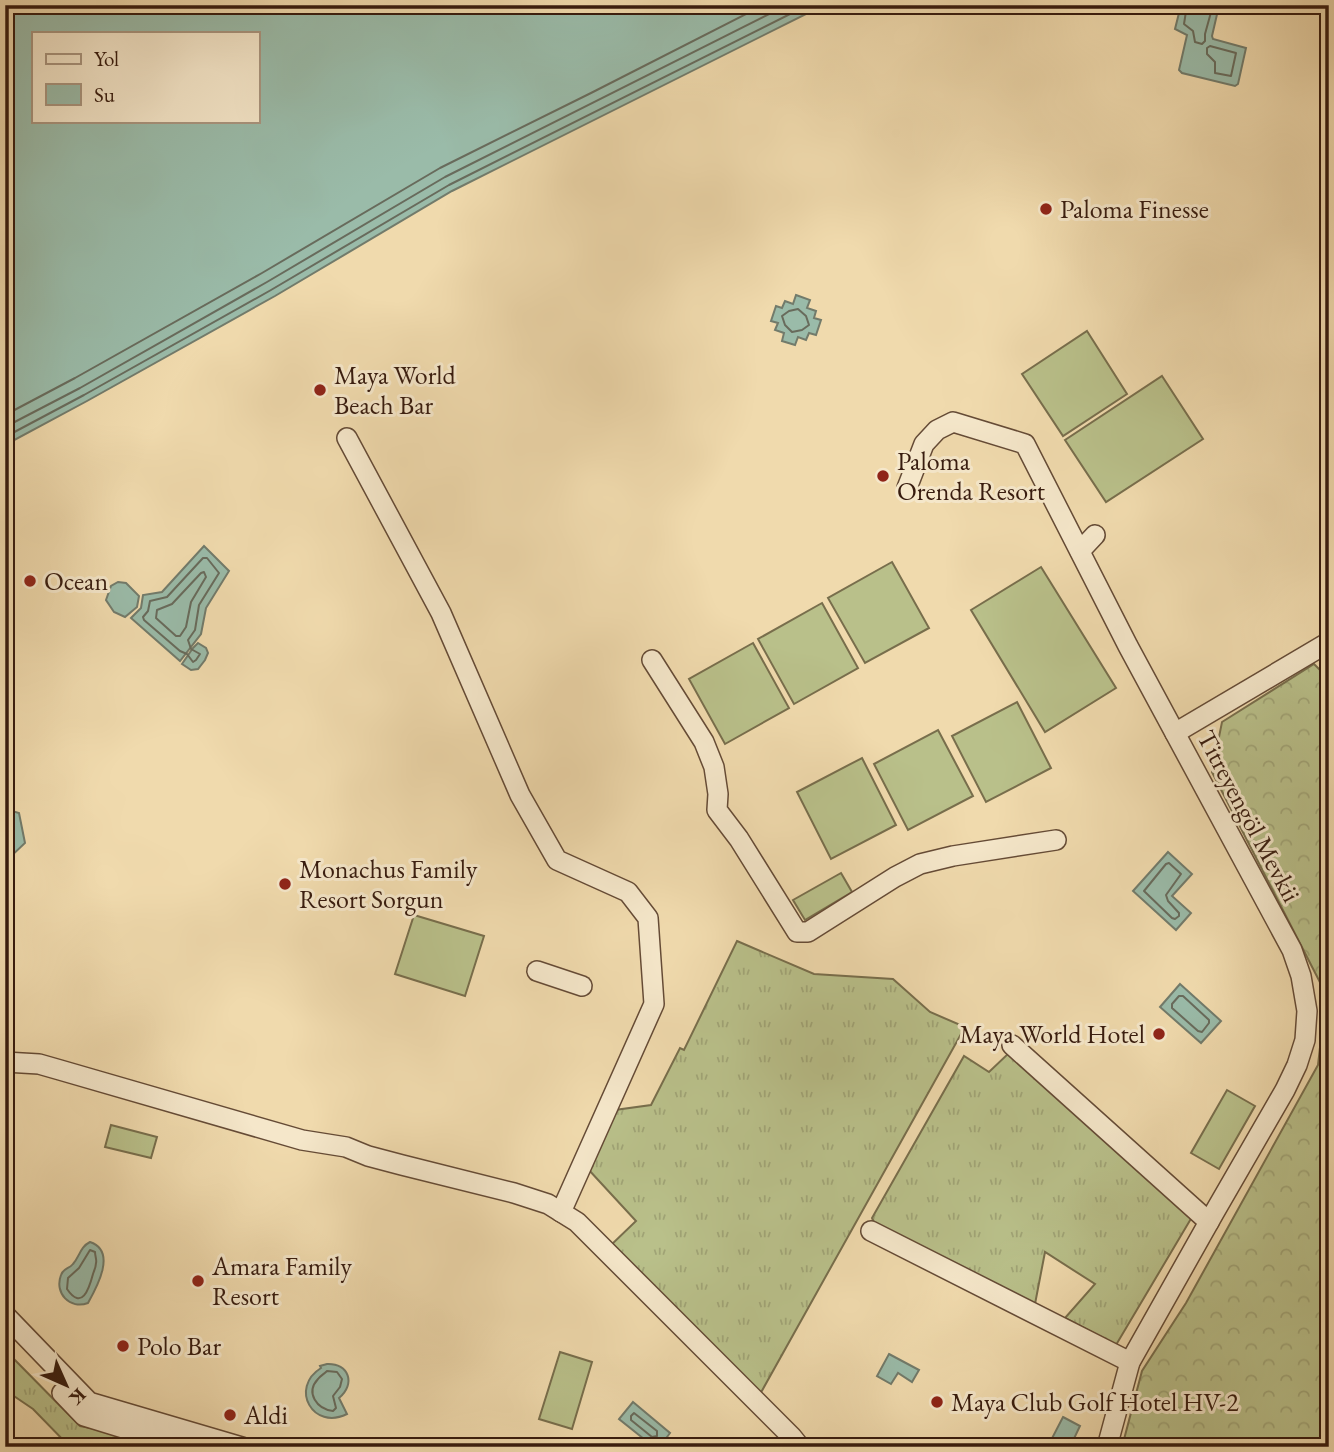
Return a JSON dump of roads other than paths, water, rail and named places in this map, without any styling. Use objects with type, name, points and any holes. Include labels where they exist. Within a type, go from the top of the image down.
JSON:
[{"type":"street","name":"Titreyengöl Mevkii","points":[[907,488],[924,444],[937,430],[953,422],[1025,444],[1175,733],[1292,950],[1301,976],[1307,1011],[1305,1040],[1297,1065],[1130,1362],[1107,1447]]},
{"type":"street","points":[[347,438],[441,613],[520,795],[557,860],[628,892],[648,918],[654,1004],[561,1212]]},
{"type":"street","points":[[1080,551],[1095,535]]},
{"type":"street","points":[[1175,733],[1329,642]]},
{"type":"street","points":[[652,660],[705,742],[714,767],[718,794],[717,810],[739,839],[797,932],[808,932],[920,864],[953,856],[1056,841]]},
{"type":"street","points":[[537,971],[582,986]]},
{"type":"street","points":[[1012,1045],[1209,1222]]},
{"type":"street","points":[[5,1062],[39,1064],[302,1140],[345,1147],[368,1156],[548,1204],[577,1222],[800,1447]]},
{"type":"street","points":[[871,1231],[1130,1362]]},
{"type":"street","points":[[5,1315],[89,1402],[242,1447]]},
{"type":"street","points":[[5,1334],[84,1416],[185,1447]]},
{"type":"water","points":[[5,5],[824,5],[452,191],[275,296],[5,445]]},
{"type":"water","points":[[1181,5],[1225,5],[1218,10],[1212,36],[1213,39],[1246,48],[1238,84],[1235,86],[1179,70],[1187,35],[1175,29]]},
{"type":"water","points":[[796,295],[810,300],[807,308],[816,311],[814,318],[821,320],[816,335],[809,333],[806,340],[798,337],[795,345],[782,341],[784,333],[775,330],[778,323],[771,321],[776,306],[782,308],[785,301],[793,304]]},
{"type":"water","points":[[204,546],[229,571],[206,608],[201,634],[180,661],[131,618],[141,608],[143,595],[162,592]]},
{"type":"water","points":[[118,582],[126,583],[139,596],[137,607],[125,617],[114,612],[106,600],[111,586]]},
{"type":"water","points":[[198,643],[206,648],[208,653],[198,669],[191,670],[182,664]]},
{"type":"water","points":[[5,809],[19,813],[25,843],[5,862]]},
{"type":"water","points":[[1168,852],[1192,874],[1172,896],[1191,913],[1176,930],[1133,891]]},
{"type":"water","points":[[1180,984],[1221,1021],[1201,1043],[1160,1007]]},
{"type":"water","points":[[90,1242],[102,1253],[102,1270],[88,1303],[75,1304],[62,1294],[59,1282],[63,1271],[73,1264]]},
{"type":"water","points":[[889,1354],[919,1370],[912,1382],[898,1373],[891,1384],[877,1376]]},
{"type":"water","points":[[327,1364],[341,1367],[348,1375],[347,1387],[339,1398],[347,1414],[335,1418],[324,1417],[315,1412],[306,1396],[312,1376],[320,1366]]},
{"type":"water","points":[[633,1402],[670,1433],[664,1441],[664,1447],[650,1447],[649,1443],[619,1419]]},
{"type":"water","points":[[1063,1417],[1080,1426],[1070,1447],[1049,1447],[1048,1446]]},
{"type":"place","name":"Paloma Finesse","points":[[1046,209]]},
{"type":"place","name":"Maya World Beach Bar","points":[[320,390]]},
{"type":"place","name":"Paloma Orenda Resort","points":[[883,476]]},
{"type":"place","name":"Ocean","points":[[30,581]]},
{"type":"place","name":"Monachus Family Resort Sorgun","points":[[285,884]]},
{"type":"place","name":"Maya World Hotel","points":[[1159,1034]]},
{"type":"place","name":"Amara Family Resort","points":[[198,1281]]},
{"type":"place","name":"Polo Bar","points":[[123,1346]]},
{"type":"place","name":"Maya Club Golf Hotel HV-2","points":[[937,1402]]},
{"type":"place","name":"Aldi","points":[[230,1415]]}]
